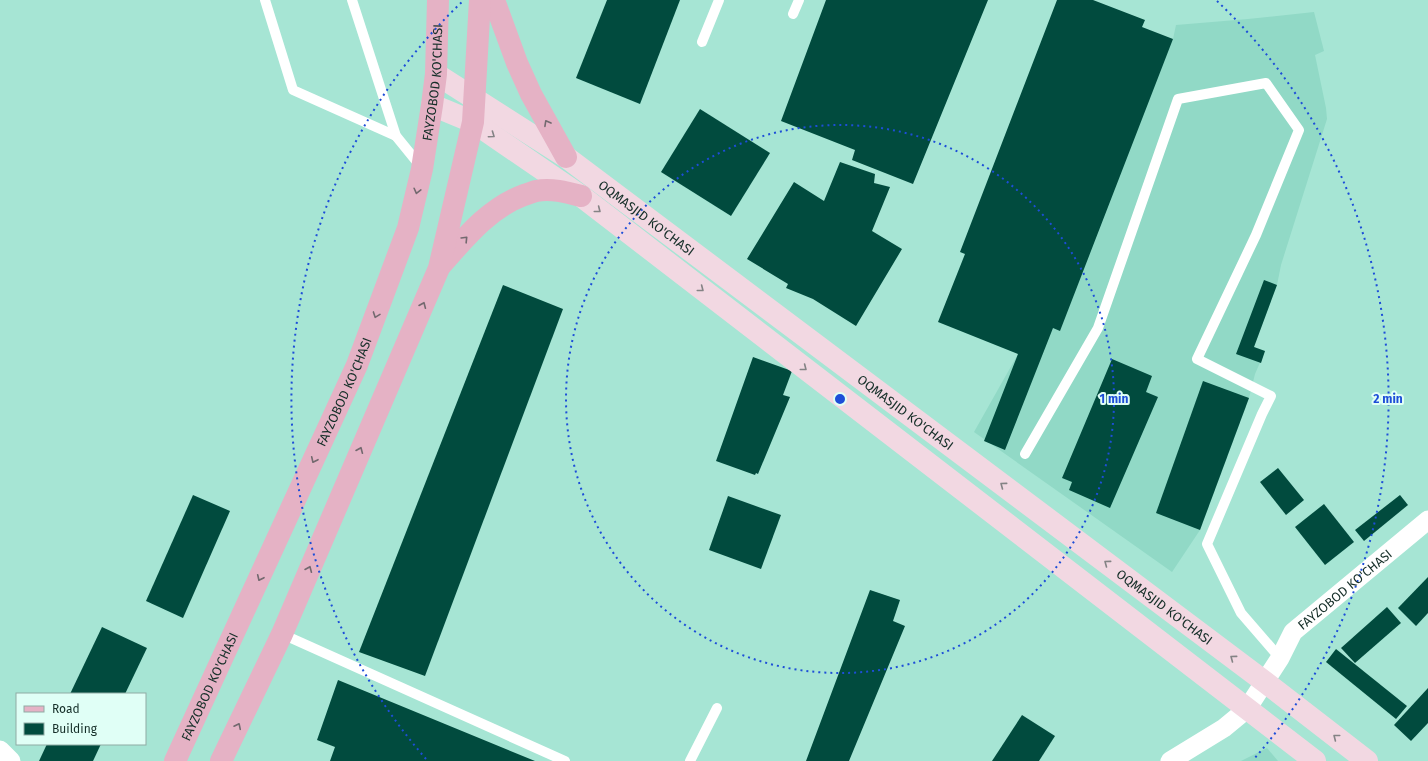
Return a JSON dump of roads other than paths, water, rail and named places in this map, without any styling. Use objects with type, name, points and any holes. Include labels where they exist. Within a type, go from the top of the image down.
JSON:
[{"type":"main road","name":"FAYZOBOD KO'CHASI","points":[[175,761],[357,365],[408,228],[422,169],[432,105],[436,74],[438,0]]},
{"type":"main road","points":[[221,761],[282,634],[439,268],[473,122],[480,0]]},
{"type":"main road","points":[[494,0],[517,63],[531,94],[566,157]]},
{"type":"main road","name":"OQMASJID KO'CHASI","points":[[436,74],[566,157],[1265,682],[1367,761]]},
{"type":"main road","name":"OQMASJID KO'CHASI","points":[[432,105],[473,122],[581,196],[1315,761]]},
{"type":"main road","points":[[439,268],[466,238],[498,208],[536,191],[562,191],[581,196]]},
{"type":"street","name":"FAYZOBOD KO'CHASI","points":[[1170,761],[1224,728],[1247,709],[1280,658],[1293,632],[1428,520]]},
{"type":"street","points":[[0,750],[11,761]]},
{"type":"lane","points":[[265,0],[293,90],[396,136]]},
{"type":"lane","points":[[352,0],[396,136],[422,169]]},
{"type":"lane","points":[[702,42],[719,0]]},
{"type":"lane","points":[[794,14],[799,0]]},
{"type":"lane","points":[[1025,454],[1098,328],[1178,99],[1266,83],[1299,130],[1256,235],[1197,359],[1271,396],[1207,544],[1241,613],[1280,658]]},
{"type":"lane","points":[[282,634],[565,761]]},
{"type":"lane","points":[[690,761],[717,708]]}]
